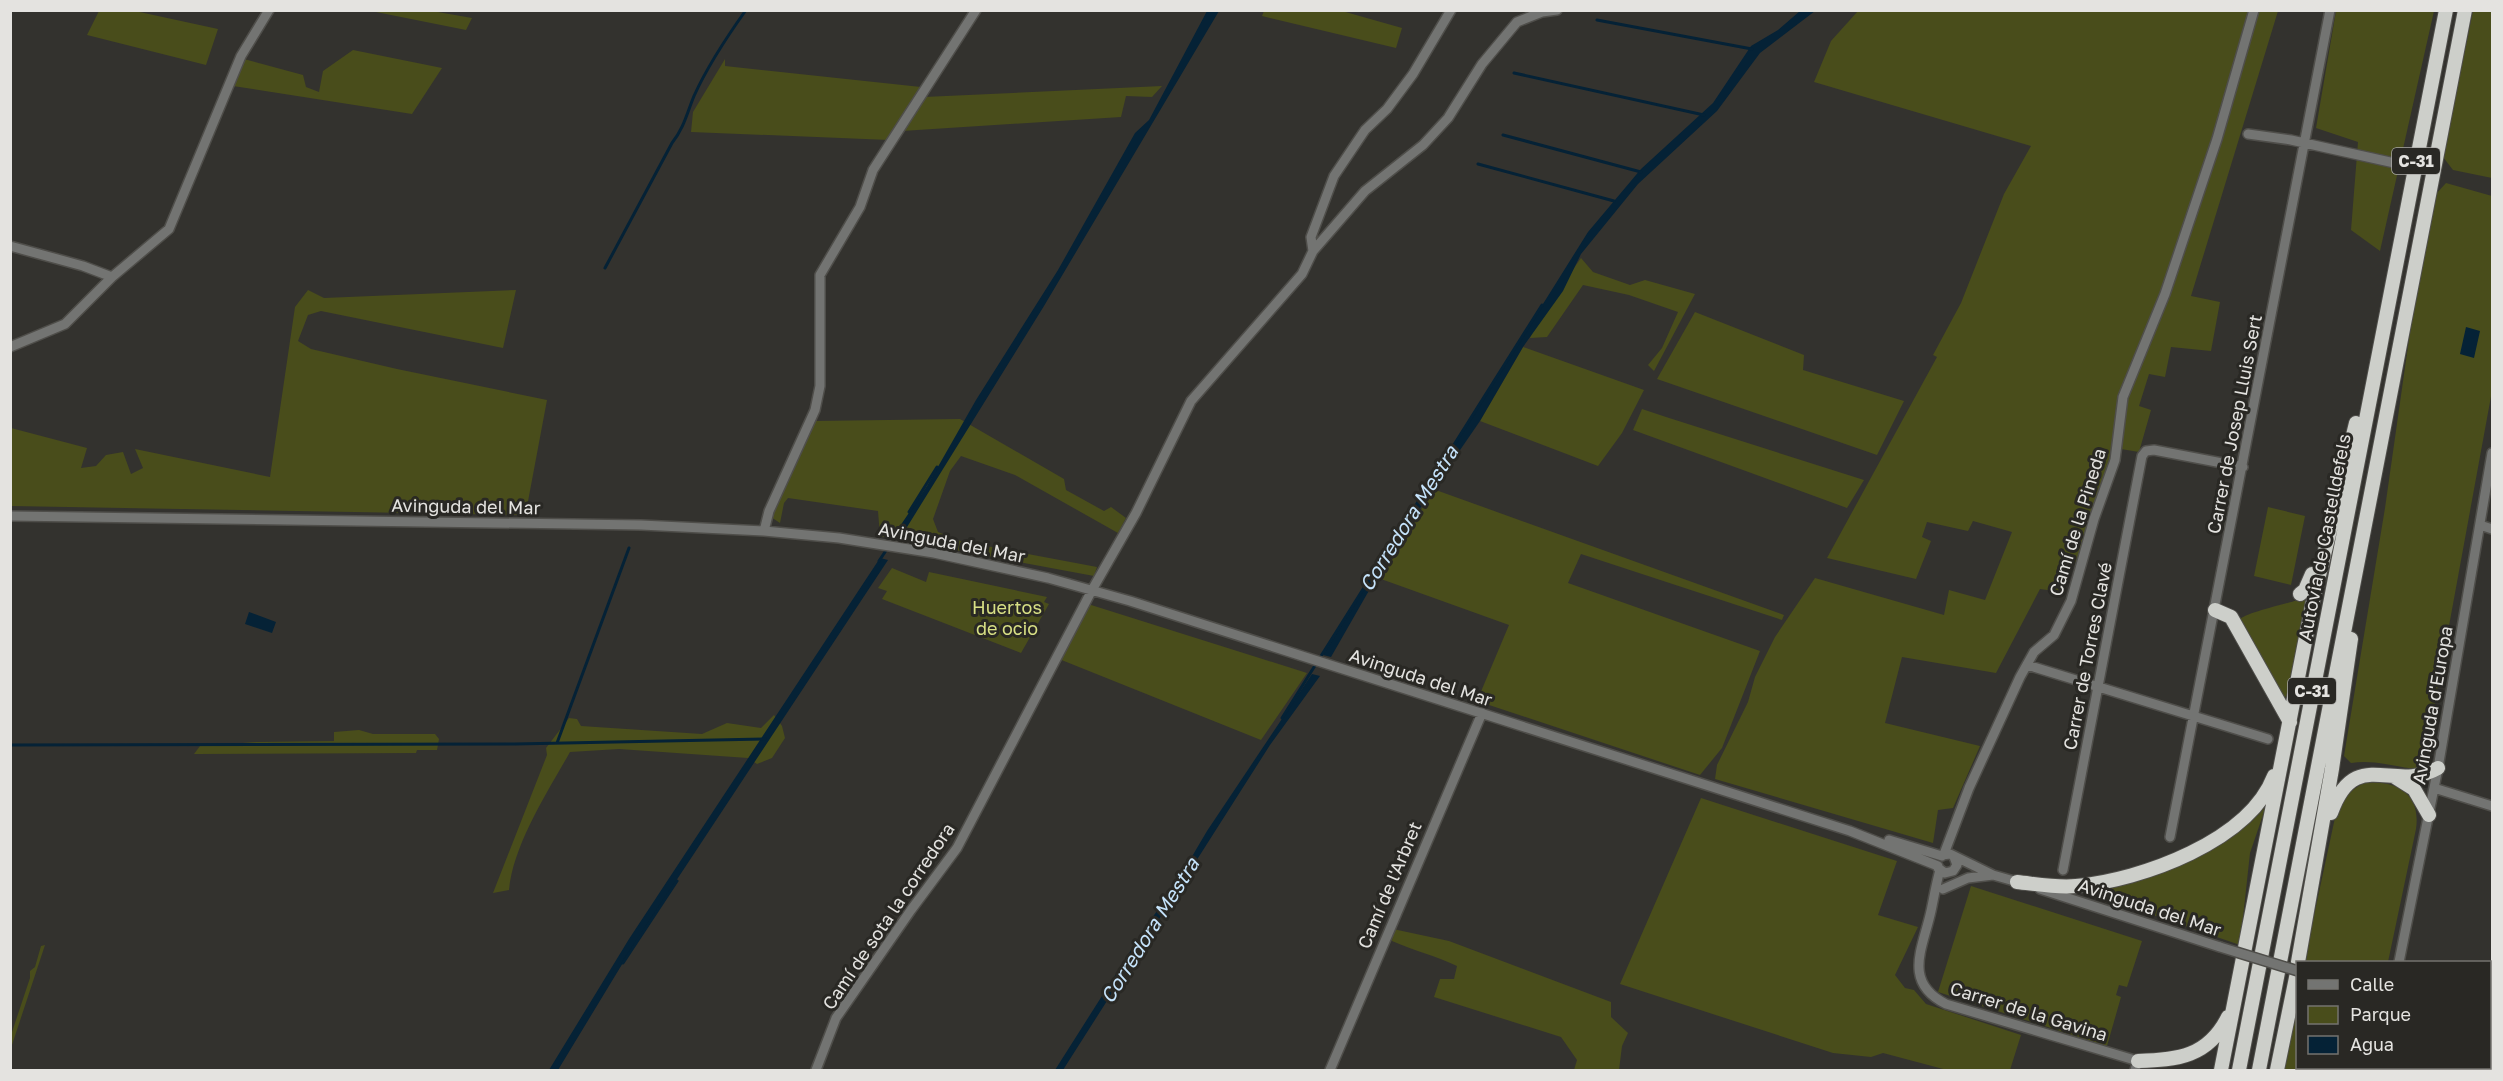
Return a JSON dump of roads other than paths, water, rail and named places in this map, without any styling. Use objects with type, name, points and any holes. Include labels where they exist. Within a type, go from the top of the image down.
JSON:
[{"type":"highway","name":"Autovia de Castelldefels","points":[[2239,1071],[2446,10]]},
{"type":"highway","name":"Autovia de Castelldefels","points":[[2259,1071],[2465,10]]},
{"type":"highway","points":[[2221,1071],[2330,521],[2386,311]]},
{"type":"highway","points":[[2298,961],[2317,859],[2369,509]]},
{"type":"highway","points":[[2300,594],[2308,584],[2330,521]]},
{"type":"highway","points":[[2215,610],[2231,617],[2290,722]]},
{"type":"highway","points":[[2017,882],[2055,886],[2086,885],[2149,868],[2215,840],[2241,822],[2265,795],[2286,743]]},
{"type":"highway","points":[[2317,859],[2331,810],[2344,786],[2360,776],[2420,776],[2438,768]]},
{"type":"highway","points":[[2396,777],[2414,789],[2429,814]]},
{"type":"highway","points":[[2277,1071],[2296,980]]},
{"type":"highway","points":[[2136,1066],[2174,1060],[2195,1052],[2221,1028],[2234,1004]]},
{"type":"highway","points":[[2136,1066],[2162,1071]]},
{"type":"street","points":[[10,347],[66,324],[112,277],[169,230],[241,56],[269,10]]},
{"type":"street","points":[[764,531],[769,511],[815,410],[820,386],[820,275],[860,207],[873,170],[976,10]]},
{"type":"street","points":[[1313,250],[1311,237],[1334,176],[1364,132],[1387,109],[1413,74],[1451,10]]},
{"type":"street","points":[[1313,250],[1365,191],[1423,145],[1448,118],[1482,64],[1517,22],[1542,12],[1557,10]]},
{"type":"street","name":"Camí de la Pineda","points":[[1939,868],[1947,856],[1969,788],[2027,665],[2034,652],[2054,635],[2071,601],[2094,519],[2115,460],[2123,397],[2165,294],[2217,139],[2254,10]]},
{"type":"street","name":"Carrer de Josep Lluis Sert","points":[[2170,837],[2331,13]]},
{"type":"street","points":[[2248,134],[2399,164]]},
{"type":"street","points":[[10,246],[112,277]]},
{"type":"street","name":"Camí de sota la corredora","points":[[816,1071],[836,1018],[957,848],[1092,590],[1136,513],[1191,401],[1302,274],[1313,250]]},
{"type":"street","name":"Carrer de Torres Clavé","points":[[2063,870],[2142,456],[2146,451],[2243,467]]},
{"type":"street","name":"Avinguda d'Europa","points":[[2399,961],[2438,768],[2493,453]]},
{"type":"street","name":"Avinguda del Mar","points":[[10,516],[641,525],[764,531],[881,544],[1092,590],[1850,831],[1947,856],[1993,875],[2296,969]]},
{"type":"street","points":[[2480,525],[2493,529]]},
{"type":"street","points":[[2027,665],[2268,739]]},
{"type":"street","name":"Camí de l'Arbret","points":[[1330,1071],[1482,713]]},
{"type":"street","points":[[2434,788],[2493,806]]},
{"type":"street","name":"Avinguda del Mar","points":[[1850,831],[1939,868],[1993,875]]},
{"type":"street","points":[[1931,911],[1957,863],[1947,856]]},
{"type":"street","points":[[1931,911],[1939,868]]},
{"type":"street","points":[[1943,889],[1968,878],[1993,875]]},
{"type":"street","name":"Carrer de la Gavina","points":[[1931,911],[1922,942],[1918,968],[1921,980],[1936,999],[2136,1066]]},
{"type":"water","points":[[1207,11],[1219,11],[1044,306],[899,540],[892,538],[927,486],[976,400],[1058,270],[1135,133],[1149,120]]},
{"type":"water","points":[[1800,11],[1815,11],[1760,53],[1717,111],[1638,184],[1581,254],[1563,291],[1523,347],[1480,421],[1414,517],[1399,546],[1367,594],[1331,657],[1323,655],[1588,232],[1641,169],[1713,103],[1751,46],[1778,30]]},
{"type":"water","points":[[2466,327],[2480,331],[2474,358],[2460,354]]},
{"type":"water","points":[[880,558],[888,560],[635,943],[558,1070],[549,1070],[629,939]]},
{"type":"water","points":[[249,612],[276,622],[272,633],[245,624]]},
{"type":"water","points":[[1312,674],[1320,676],[1270,745],[1063,1070],[1055,1070],[1147,925],[1174,887],[1207,831]]},
{"type":"waterway","points":[[605,268],[680,132],[705,73],[746,10]]},
{"type":"waterway","points":[[1597,20],[1752,49]]},
{"type":"waterway","points":[[1514,73],[1704,115]]},
{"type":"waterway","points":[[1503,135],[1641,172]]},
{"type":"waterway","points":[[1478,164],[1614,201]]},
{"type":"waterway","name":"Corredora Mestra","points":[[1282,718],[1542,305]]},
{"type":"waterway","points":[[909,512],[937,467]]},
{"type":"waterway","points":[[557,743],[629,548]]},
{"type":"waterway","points":[[879,561],[887,549]]},
{"type":"waterway","points":[[10,745],[515,744],[765,739]]},
{"type":"waterway","points":[[623,963],[677,881]]},
{"type":"park label","name":"Huertos de ocio","points":[[1007,617]]}]
